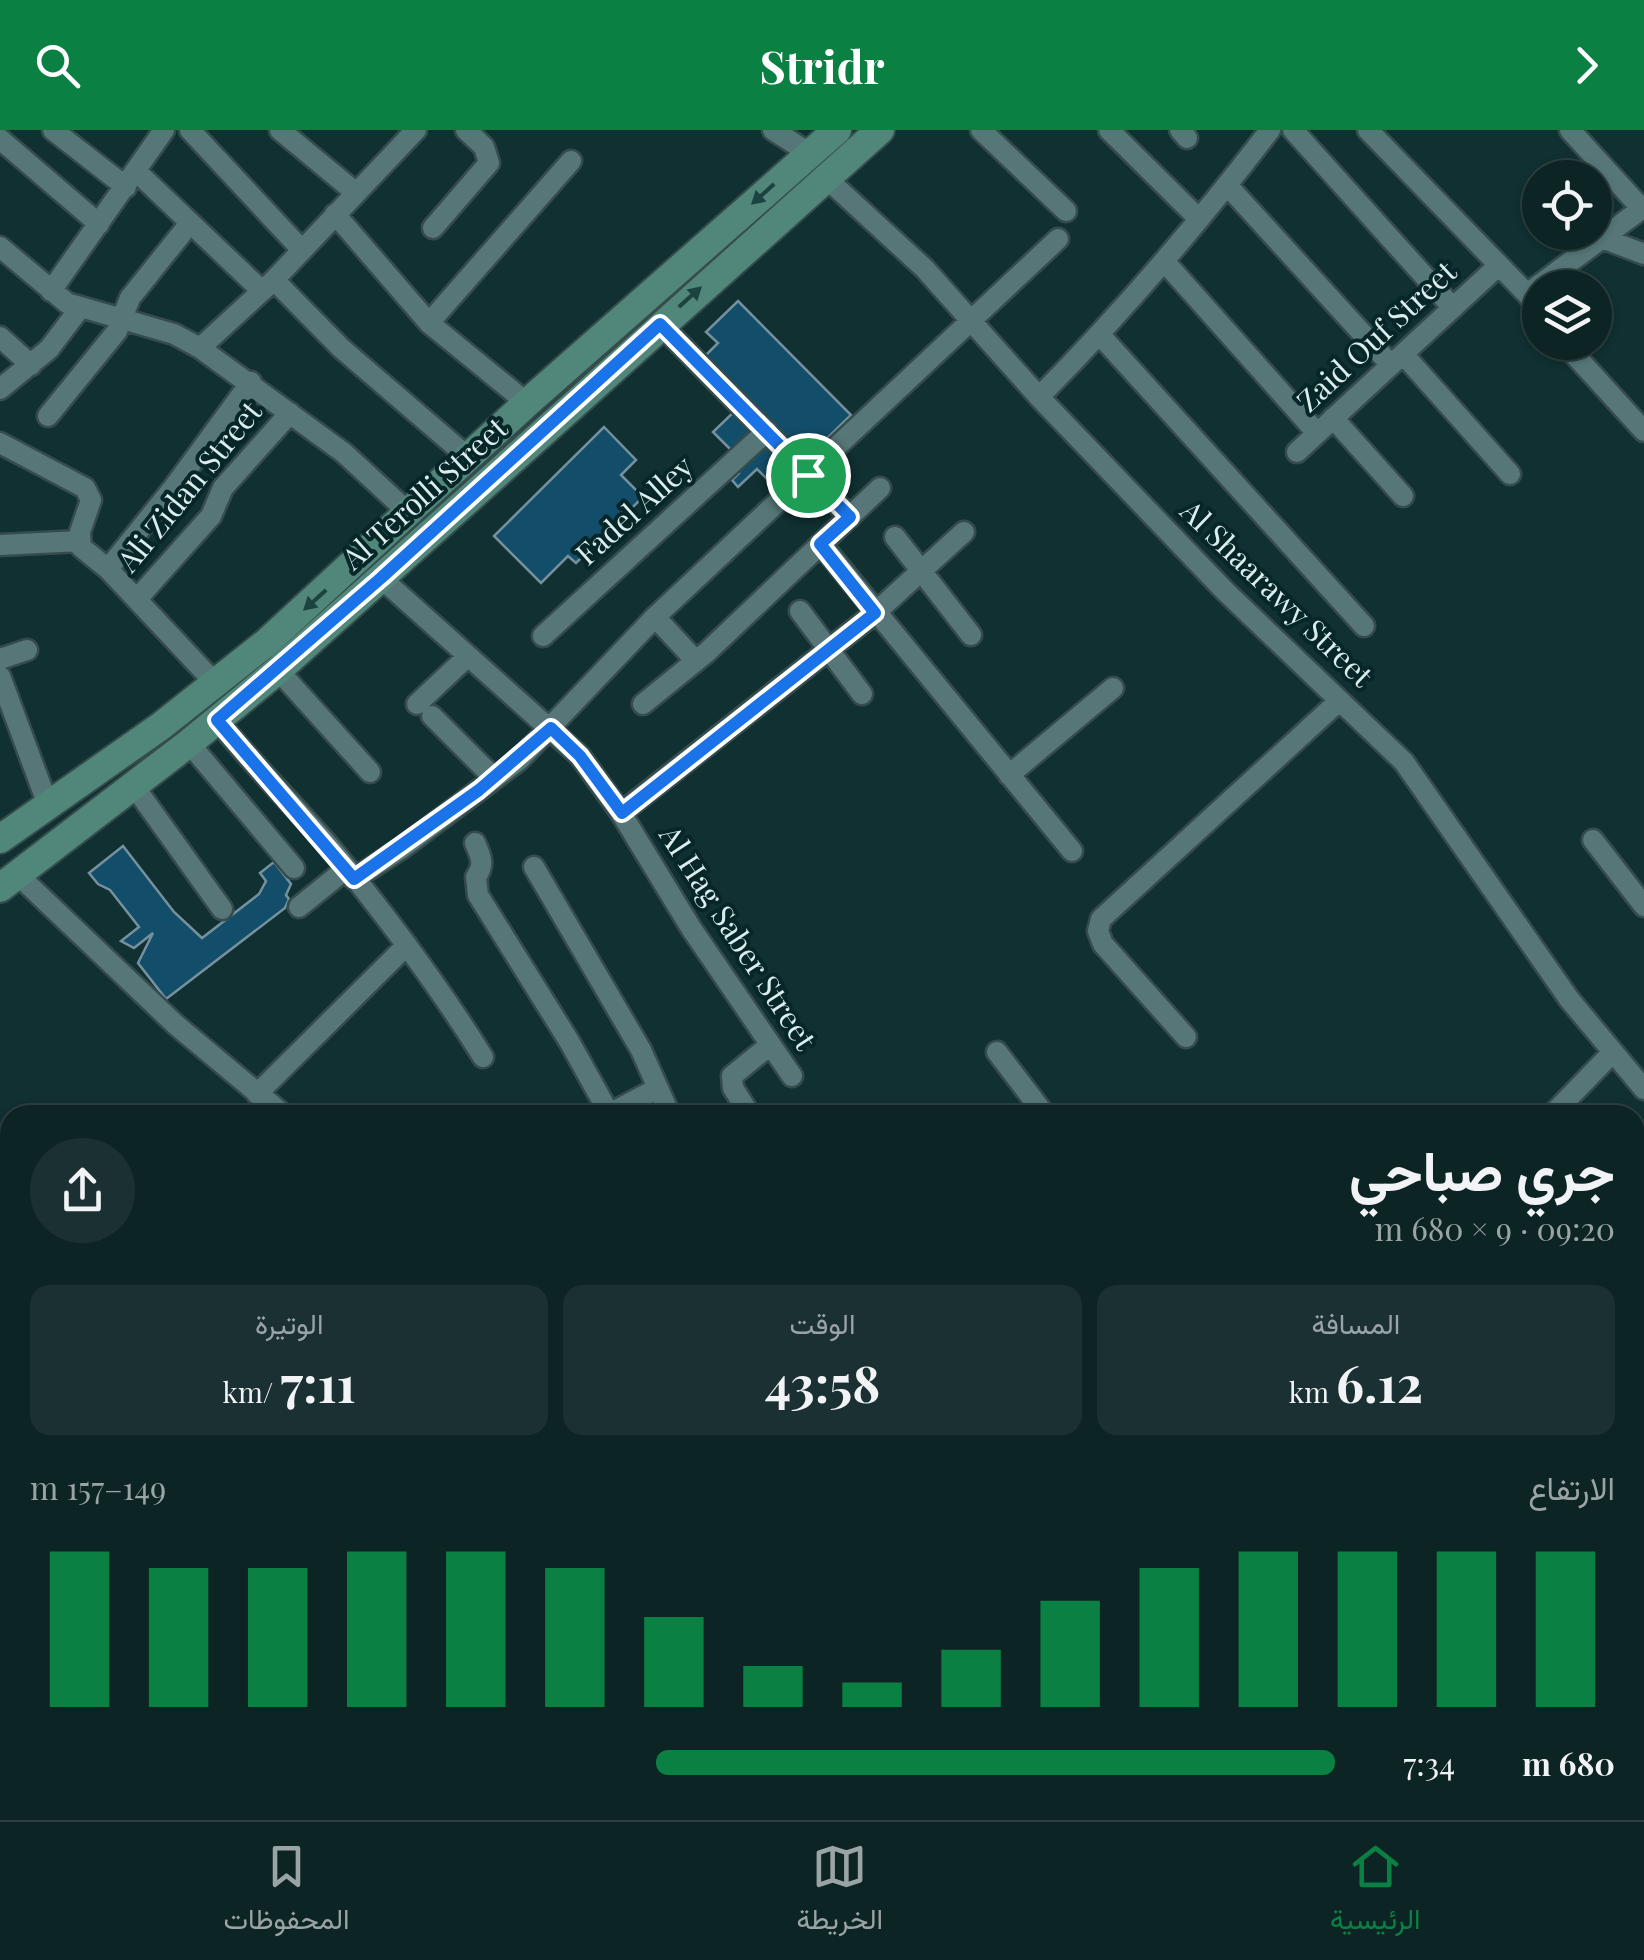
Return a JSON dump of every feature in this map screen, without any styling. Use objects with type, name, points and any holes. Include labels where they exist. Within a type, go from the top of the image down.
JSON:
[{"type":"street","points":[[53,130],[132,179],[190,222],[469,458]]},
{"type":"street","points":[[190,130],[302,250]]},
{"type":"street","points":[[200,348],[268,286],[416,130]]},
{"type":"street","points":[[433,228],[488,163],[484,147],[466,130]]},
{"type":"street","points":[[773,130],[809,153]]},
{"type":"street","name":"Al Terolli Street","points":[[6,835],[216,684],[837,130]]},
{"type":"street","name":"Al Terolli Street","points":[[17,876],[278,670],[880,130]]},
{"type":"street","points":[[981,130],[1066,211]]},
{"type":"street","points":[[1293,130],[1453,308]]},
{"type":"street","points":[[1368,130],[1522,289]]},
{"type":"street","points":[[1570,130],[1643,208],[1612,231]]},
{"type":"street","points":[[51,291],[162,131]]},
{"type":"street","points":[[1039,397],[1164,261],[1228,186],[1267,131]]},
{"type":"street","points":[[1118,133],[1199,219]]},
{"type":"street","points":[[293,135],[355,192]]},
{"type":"street","points":[[0,140],[100,224]]},
{"type":"street","points":[[428,323],[571,161]]},
{"type":"street","name":"Al Shaarawy Street","points":[[825,177],[925,268],[1039,397],[1225,591],[1384,740],[1423,786],[1528,943],[1644,1089]]},
{"type":"street","points":[[1228,186],[1510,474]]},
{"type":"street","points":[[335,214],[428,323],[527,403]]},
{"type":"street","points":[[48,416],[117,330],[130,298],[190,222]]},
{"type":"street","points":[[299,907],[494,778],[551,728],[656,617],[1058,239]]},
{"type":"street","points":[[1612,242],[1644,254]]},
{"type":"street","points":[[0,247],[51,291],[80,308],[174,334],[200,348],[344,452],[409,513]]},
{"type":"street","points":[[1559,270],[1586,250]]},
{"type":"street","points":[[1164,261],[1325,425],[1404,496]]},
{"type":"street","name":"Zaid Ouf Street","points":[[1297,452],[1498,266]]},
{"type":"street","points":[[0,390],[49,349],[80,308]]},
{"type":"street","points":[[660,324],[850,517]]},
{"type":"street","points":[[1100,334],[1364,626]]},
{"type":"street","points":[[0,337],[31,365]]},
{"type":"street","points":[[1579,360],[1644,431]]},
{"type":"street","points":[[108,568],[174,488],[250,382]]},
{"type":"street","name":"Ali Zidan Street","points":[[137,599],[211,516],[223,488],[290,414]]},
{"type":"street","name":"Fadel Alley","points":[[543,636],[767,431]]},
{"type":"street","points":[[0,443],[90,493],[90,510],[80,542],[216,684]]},
{"type":"street","points":[[643,704],[696,661],[880,488]]},
{"type":"street","points":[[622,813],[875,613],[964,532]]},
{"type":"street","points":[[894,538],[972,634]]},
{"type":"street","points":[[0,545],[80,542]]},
{"type":"street","points":[[820,544],[1072,851]]},
{"type":"street","name":"Al Hag Saber Street","points":[[381,578],[580,756],[622,813],[680,911],[792,1076]]},
{"type":"street","points":[[800,611],[862,694]]},
{"type":"street","points":[[656,617],[696,661]]},
{"type":"street","points":[[0,658],[27,650]]},
{"type":"street","points":[[466,657],[424,710],[494,778]]},
{"type":"street","points":[[278,670],[370,772]]},
{"type":"street","points":[[0,676],[48,805]]},
{"type":"street","points":[[1009,775],[1113,688]]},
{"type":"street","points":[[1186,1037],[1103,944],[1098,932],[1101,919],[1339,701]]},
{"type":"street","points":[[217,720],[407,945],[484,1056]]},
{"type":"street","points":[[189,743],[294,868]]},
{"type":"street","points":[[134,786],[222,909]]},
{"type":"street","points":[[6,835],[17,876],[98,954],[271,1105]]},
{"type":"street","points":[[1593,840],[1644,906]]},
{"type":"street","points":[[475,843],[482,859],[476,876],[478,895],[569,1040],[602,1105]]},
{"type":"street","points":[[534,867],[641,1050],[666,1105]]},
{"type":"street","points":[[257,1094],[407,945]]},
{"type":"street","points":[[744,1105],[733,1088],[732,1076],[770,1046]]},
{"type":"street","points":[[997,1052],[1037,1105]]},
{"type":"street","points":[[1562,1105],[1612,1053]]},
{"type":"street","points":[[626,1105],[658,1088]]},
{"type":"building","points":[[738,301],[851,415],[795,470],[780,454],[770,463],[782,474],[772,484],[757,469],[738,487],[732,480],[739,473],[731,464],[748,437],[731,450],[713,432],[737,409],[695,366],[718,343],[706,332]]},
{"type":"building","points":[[604,427],[636,460],[621,475],[643,497],[576,563],[568,556],[541,583],[494,536]]},
{"type":"building","points":[[123,846],[174,912],[202,938],[259,894],[266,881],[260,873],[274,862],[291,884],[286,895],[289,899],[285,908],[166,999],[138,963],[153,933],[134,948],[121,941],[139,927],[110,890],[89,873]]},
{"type":"route","points":[[660,324],[808,475],[850,517],[820,544],[875,613],[622,813],[580,756],[551,728],[479,790],[354,879],[217,720],[381,578],[660,324]]}]
